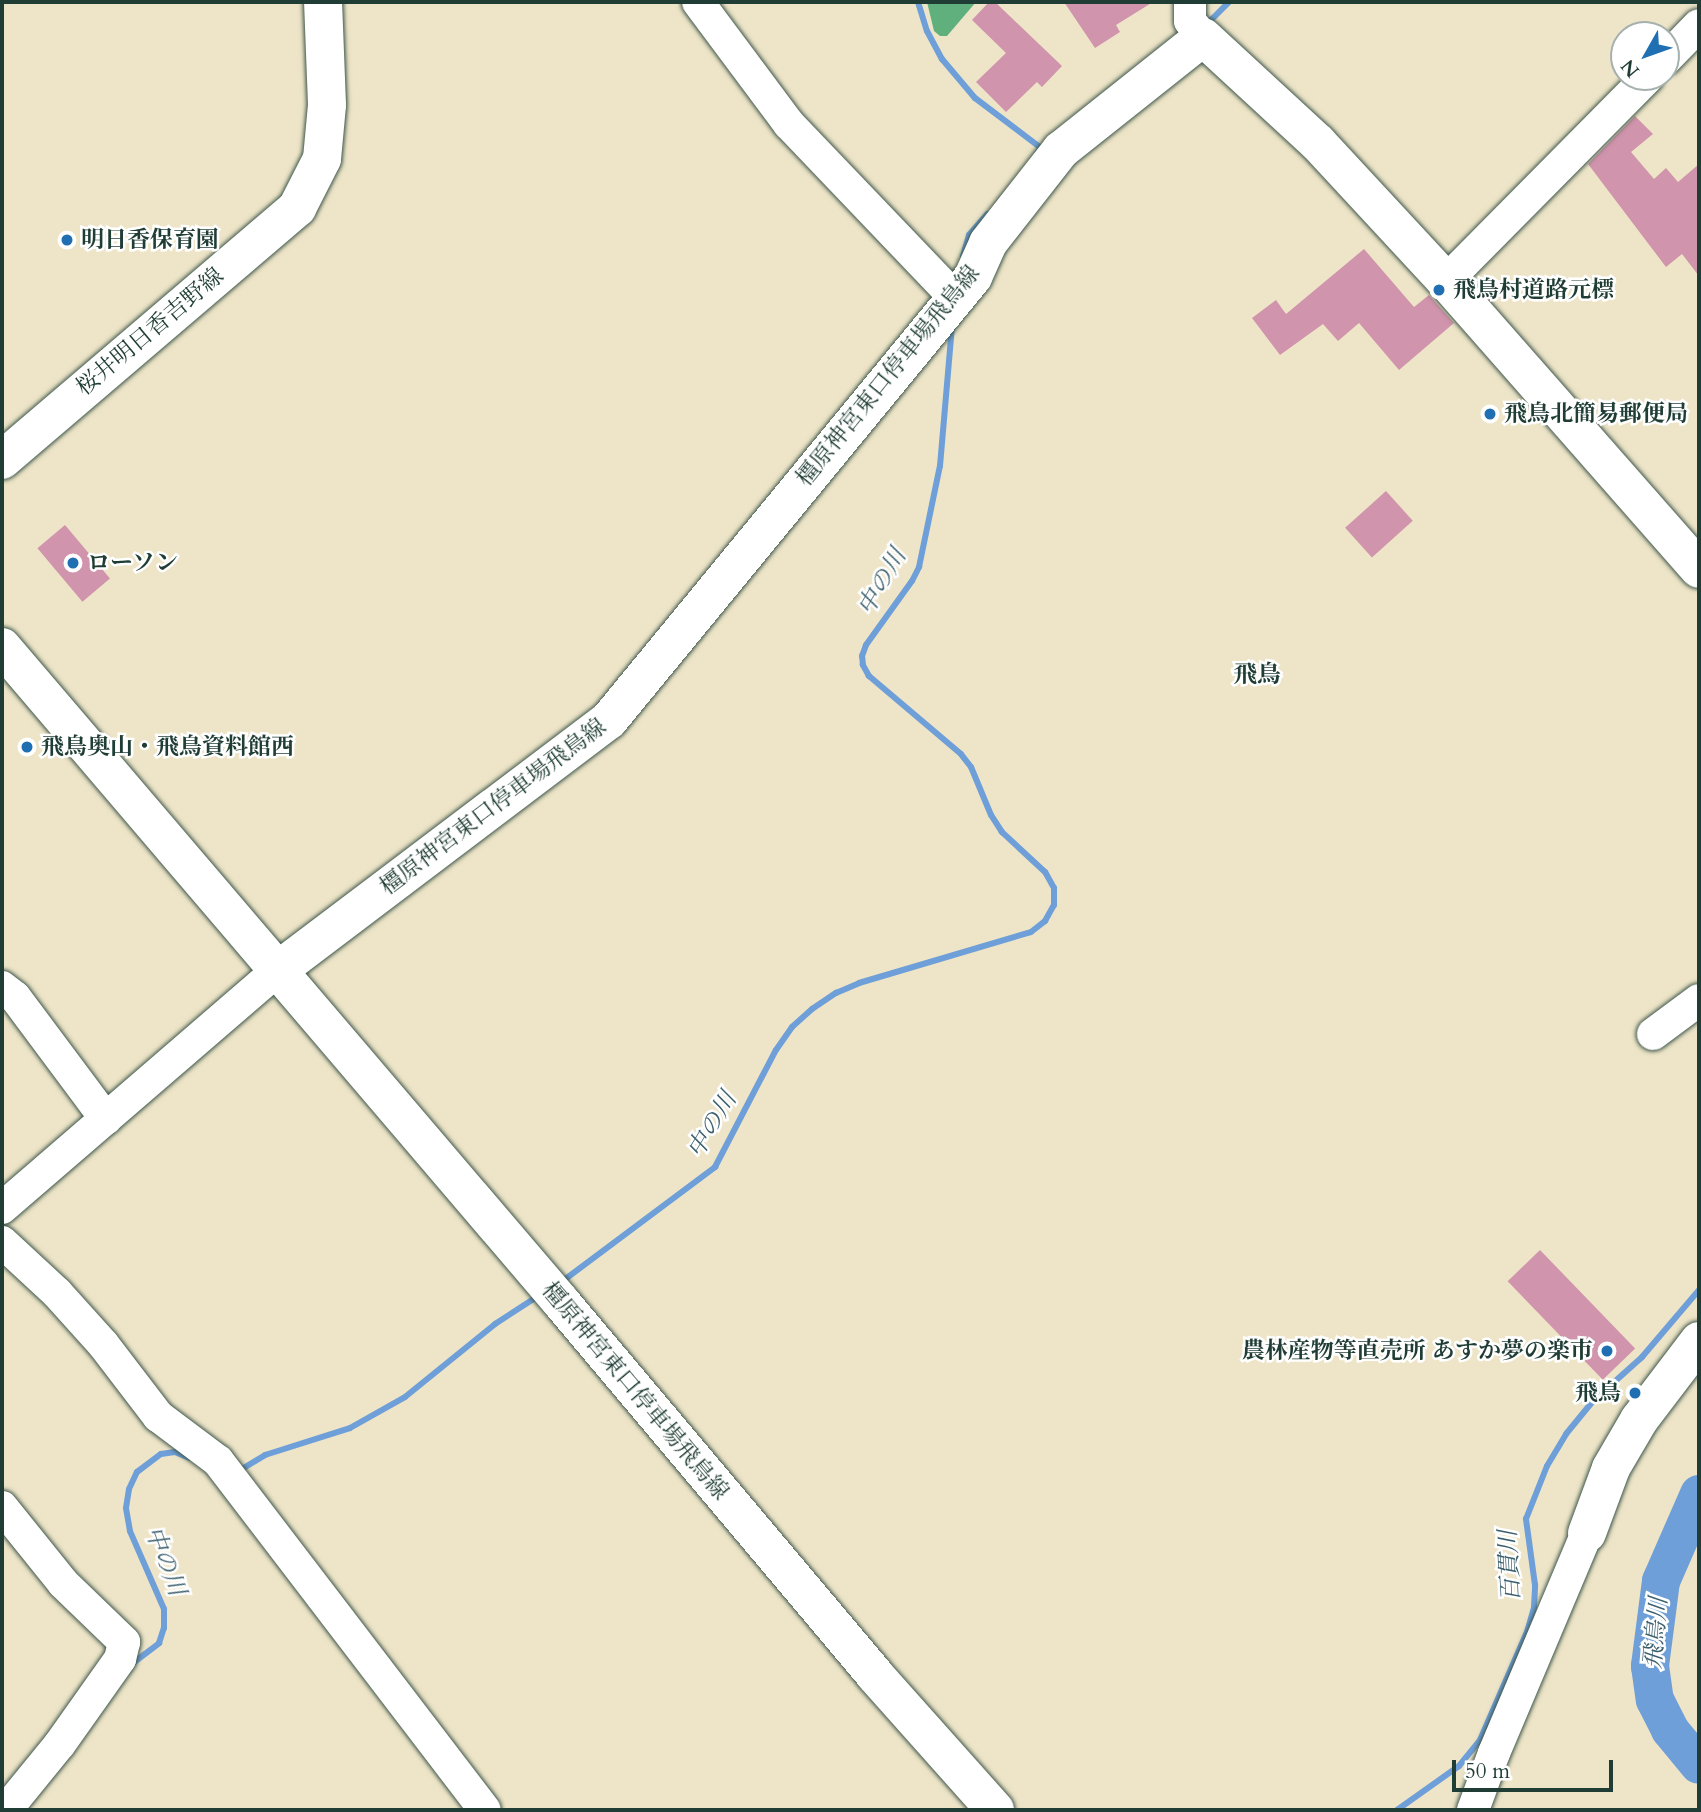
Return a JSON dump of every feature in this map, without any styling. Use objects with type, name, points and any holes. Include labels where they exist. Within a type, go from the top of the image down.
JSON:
[{"type":"main road","name":"桜井明日香吉野線","points":[[2,460],[297,208],[322,159],[327,105],[323,2]]},
{"type":"main road","name":"橿原神宮東口停車場飛鳥線","points":[[277,971],[609,720],[972,277],[988,243],[1061,150],[1203,37]]},
{"type":"main road","points":[[1203,37],[1318,143],[1446,281],[1699,569]]},
{"type":"main road","name":"橿原神宮東口停車場飛鳥線","points":[[2,647],[554,1293],[830,1623],[995,1810]]},
{"type":"main road","points":[[1587,1533],[1611,1468],[1639,1420],[1699,1341]]},
{"type":"street","points":[[698,2],[789,124],[955,298]]},
{"type":"street","points":[[1190,2],[1190,21],[1203,37]]},
{"type":"street","points":[[1680,45],[1699,25]]},
{"type":"street","points":[[1446,281],[1634,91]]},
{"type":"street","points":[[2,1208],[277,971]]},
{"type":"street","points":[[2,987],[15,997],[106,1119]]},
{"type":"street","points":[[1653,1034],[1699,1000]]},
{"type":"street","points":[[2,1242],[57,1293],[158,1416],[218,1461],[485,1810]]},
{"type":"street","points":[[2,1507],[63,1583],[124,1642],[120,1659],[59,1745],[6,1810]]},
{"type":"street","points":[[1474,1810],[1494,1754],[1587,1533]]},
{"type":"green space","points":[[927,2],[976,2],[947,36],[940,36],[934,31]]},
{"type":"building","points":[[989,2],[995,2],[1062,66],[1042,87],[1037,82],[1006,112],[976,82],[1006,53],[972,20]]},
{"type":"building","points":[[1064,2],[1153,2],[1116,25],[1120,32],[1095,48]]},
{"type":"building","points":[[1635,116],[1653,134],[1631,152],[1654,179],[1666,168],[1678,182],[1699,164],[1699,276],[1682,254],[1666,267],[1588,164]]},
{"type":"building","points":[[1364,249],[1414,307],[1429,295],[1454,323],[1399,370],[1359,323],[1338,341],[1323,324],[1280,355],[1252,318],[1276,300],[1286,314]]},
{"type":"building","points":[[1386,491],[1413,521],[1372,558],[1345,528]]},
{"type":"building","name":"ローソン","points":[[65,525],[110,579],[82,602],[37,548]]},
{"type":"building","points":[[1540,1250],[1635,1349],[1603,1380],[1508,1281]]},
{"type":"waterway","name":"中の川","points":[[918,2],[927,31],[942,59],[975,98],[1041,148],[1038,152]]},
{"type":"waterway","points":[[1207,24],[1229,2]]},
{"type":"waterway","name":"中の川","points":[[963,256],[969,235],[987,214]]},
{"type":"waterway","name":"中の川","points":[[560,1283],[715,1167],[776,1050],[792,1027],[812,1009],[836,993],[859,983],[1031,932],[1045,921],[1054,905],[1054,888],[1045,872],[1002,832],[991,815],[971,767],[961,754],[869,676],[863,665],[862,656],[866,645],[919,567],[940,466],[952,325]]},
{"type":"waterway","name":"百貫川","points":[[1397,1810],[1459,1766],[1480,1740],[1527,1632],[1534,1607],[1535,1585],[1526,1519],[1547,1466],[1566,1434],[1593,1401],[1642,1357],[1699,1290]]},
{"type":"waterway","name":"中の川","points":[[237,1472],[265,1455],[350,1428],[405,1397],[495,1324],[538,1296]]},
{"type":"waterway","name":"中の川","points":[[129,1666],[159,1643],[164,1628],[164,1609],[130,1531],[126,1508],[129,1489],[137,1472],[161,1454],[175,1452],[189,1458]]},
{"type":"waterway","name":"飛鳥川","points":[[1699,1494],[1661,1581],[1650,1666],[1655,1700],[1670,1730],[1699,1765]]},
{"type":"place","name":"明日香保育園","points":[[67,240]]},
{"type":"place","name":"飛鳥村道路元標","points":[[1439,290]]},
{"type":"place","name":"飛鳥北簡易郵便局","points":[[1490,414]]},
{"type":"place","name":"ローソン","points":[[73,563]]},
{"type":"place","name":"飛鳥奥山・飛鳥資料館西","points":[[27,747]]},
{"type":"place","name":"農林産物等直売所 あすか夢の楽市","points":[[1607,1351]]},
{"type":"place","name":"飛鳥","points":[[1635,1393]]},
{"type":"district","name":"飛鳥","points":[[1257,675]]}]
